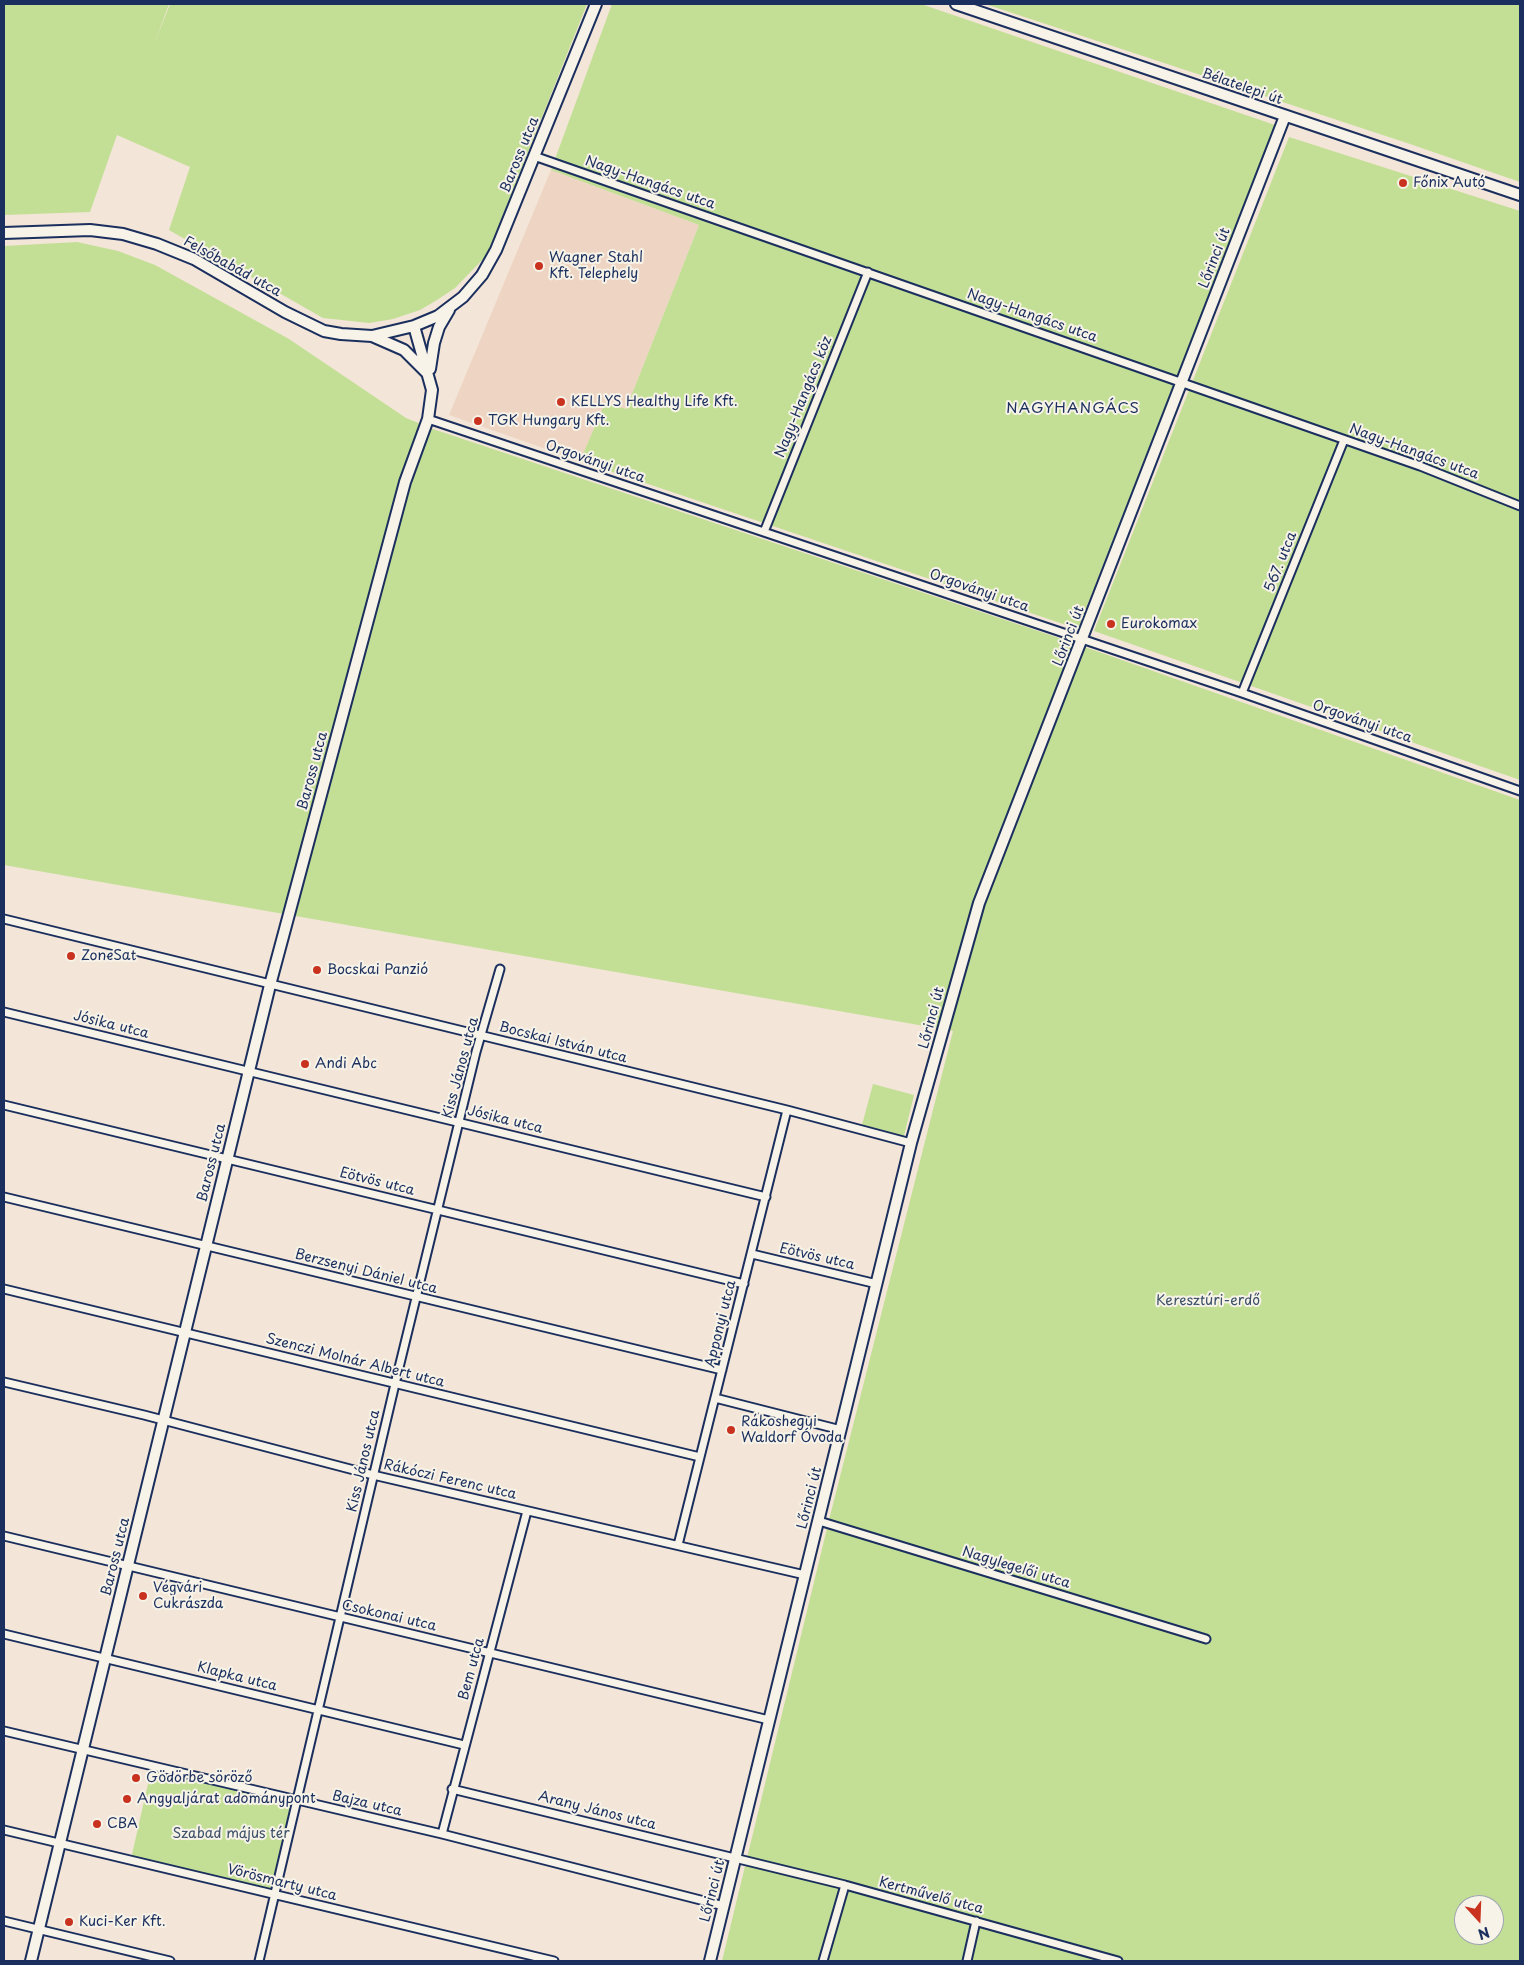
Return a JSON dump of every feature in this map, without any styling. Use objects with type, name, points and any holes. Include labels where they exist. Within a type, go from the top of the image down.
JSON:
[{"type":"street","name":"Baross utca","points":[[30,1961],[84,1750],[270,985],[405,482],[428,418],[432,390],[414,326],[438,316],[474,286],[496,250],[596,4]]},
{"type":"street","name":"Bélatelepi út","points":[[956,4],[1520,195]]},
{"type":"street","name":"Lőrinci út","points":[[710,1961],[912,1143],[979,903],[1285,116]]},
{"type":"street","name":"Nagy-Hangács utca","points":[[534,156],[1182,381],[1420,466],[1520,506]]},
{"type":"street","name":"Felsőbabád utca","points":[[4,233],[90,230],[141,238],[194,259],[307,324],[341,334],[372,336],[414,326]]},
{"type":"street","name":"Nagy-Hangács köz","points":[[764,532],[868,272]]},
{"type":"street","name":"Baross utca","points":[[429,376],[434,343],[439,327],[453,305]]},
{"type":"street","points":[[372,336],[404,350],[429,376]]},
{"type":"street","name":"Orgoványi utca","points":[[428,418],[1242,693],[1520,791]]},
{"type":"street","name":"567. utca","points":[[1242,693],[1344,440]]},
{"type":"street","name":"Bocskai István utca","points":[[4,919],[787,1110],[912,1143]]},
{"type":"street","name":"Kiss János utca","points":[[259,1961],[273,1894],[395,1384],[476,1052],[500,969]]},
{"type":"street","name":"Jósika utca","points":[[4,1012],[766,1197]]},
{"type":"street","name":"Eötvös utca","points":[[4,1104],[744,1284]]},
{"type":"street","name":"Apponyi utca","points":[[678,1545],[787,1110]]},
{"type":"street","name":"Berzsenyi Dániel utca","points":[[4,1197],[722,1370]]},
{"type":"street","name":"Eötvös utca","points":[[752,1254],[877,1284]]},
{"type":"street","name":"Szenczi Molnár Albert utca","points":[[4,1289],[700,1457]]},
{"type":"street","name":"Rákóczi Ferenc utca","points":[[4,1382],[163,1420],[373,1475],[805,1575]]},
{"type":"street","points":[[715,1398],[841,1430]]},
{"type":"street","name":"Bem utca","points":[[442,1834],[452,1789],[527,1511]]},
{"type":"street","name":"Nagylegelői utca","points":[[819,1521],[1206,1639]]},
{"type":"street","name":"Csokonai utca","points":[[4,1536],[769,1720]]},
{"type":"street","name":"Klapka utca","points":[[4,1634],[464,1745]]},
{"type":"street","name":"Bajza utca","points":[[4,1731],[442,1834],[724,1906]]},
{"type":"street","name":"Arany János utca","points":[[452,1789],[736,1859]]},
{"type":"street","name":"Vörösmarty utca","points":[[4,1830],[554,1961]]},
{"type":"street","name":"Kertművelő utca","points":[[736,1859],[845,1885],[1118,1961]]},
{"type":"street","points":[[823,1961],[845,1885]]},
{"type":"street","points":[[4,1921],[170,1961]]},
{"type":"street","points":[[967,1961],[976,1922]]},
{"type":"shaded area","points":[[551,170],[699,225],[626,409],[605,404],[580,461],[449,415]]},
{"type":"green space","points":[[4,4],[169,4],[155,42],[170,4],[587,4],[487,255],[455,288],[420,310],[393,319],[369,323],[323,318],[169,230],[190,167],[117,135],[90,212],[4,215]]},
{"type":"green space","points":[[612,4],[921,4],[1275,125],[1078,629],[580,461],[605,403],[626,409],[699,225],[551,170]]},
{"type":"green space","points":[[985,4],[1520,4],[1520,182],[1410,144]]},
{"type":"green space","points":[[1289,137],[1520,211],[1520,780],[1094,631]]},
{"type":"green space","name":"Keresztúri-erdő","points":[[77,242],[118,251],[155,265],[289,339],[406,418],[436,430],[1062,639],[1520,800],[1520,1961],[722,1961],[830,1516],[953,1031],[4,865],[4,246]]},
{"type":"green space","points":[[873,1084],[914,1095],[904,1136],[862,1125]]},
{"type":"green space","name":"Szabad május tér","points":[[152,1766],[297,1800],[273,1894],[131,1859]]},
{"type":"place","name":"Főnix Autó","points":[[1403,183]]},
{"type":"place","name":"Wagner Stahl Kft. Telephely","points":[[539,266]]},
{"type":"place","name":"KELLYS Healthy Life Kft.","points":[[561,402]]},
{"type":"place","name":"TGK Hungary Kft.","points":[[478,421]]},
{"type":"place","name":"Eurokomax","points":[[1111,624]]},
{"type":"place","name":"ZoneSat","points":[[71,956]]},
{"type":"place","name":"Bocskai Panzió","points":[[317,970]]},
{"type":"place","name":"Andi Abc","points":[[305,1064]]},
{"type":"place","name":"Rákoshegyi Waldorf Óvoda","points":[[731,1430]]},
{"type":"place","name":"Végvári Cukrászda","points":[[143,1596]]},
{"type":"place","name":"Gödörbe söröző","points":[[136,1778]]},
{"type":"place","name":"Angyaljárat adománypont","points":[[127,1799]]},
{"type":"place","name":"CBA","points":[[97,1824]]},
{"type":"place","name":"Kuci-Ker Kft.","points":[[69,1922]]},
{"type":"district","name":"NAGYHANGÁCS","points":[[1073,409]]}]
